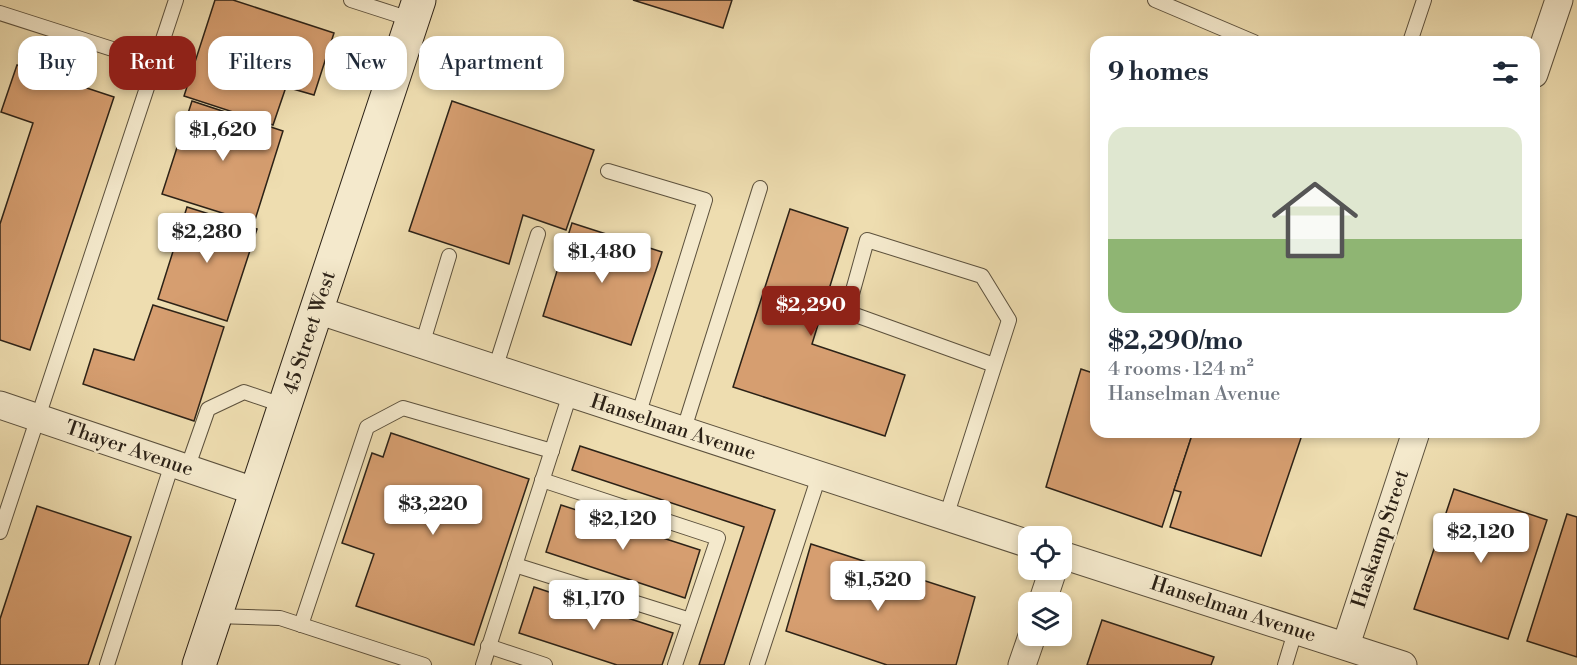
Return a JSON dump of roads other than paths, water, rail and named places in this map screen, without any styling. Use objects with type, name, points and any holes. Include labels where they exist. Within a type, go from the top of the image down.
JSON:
[{"type":"main road","name":"45 Street West","points":[[199,665],[416,10]]},
{"type":"street","points":[[1540,56],[1559,0]]},
{"type":"street","name":"Hanselman Avenue","points":[[317,310],[1018,540]]},
{"type":"street","name":"Thayer Avenue","points":[[0,405],[257,492]]},
{"type":"street","name":"Haskamp Street","points":[[1346,645],[1414,438]]},
{"type":"street","name":"Hanselman Avenue","points":[[1072,558],[1403,665]]},
{"type":"street","points":[[1022,665],[1029,646]]},
{"type":"lane","points":[[165,36],[176,0]]},
{"type":"lane","points":[[351,0],[416,10]]},
{"type":"lane","points":[[1155,0],[1186,5],[1243,36]]},
{"type":"lane","points":[[1412,36],[1424,0]]},
{"type":"lane","points":[[0,13],[109,48]]},
{"type":"lane","points":[[0,532],[147,90]]},
{"type":"lane","points":[[608,171],[705,200],[638,416]]},
{"type":"lane","points":[[683,432],[760,188]]},
{"type":"lane","points":[[495,369],[538,234]]},
{"type":"lane","points":[[946,517],[1009,320],[982,276],[867,240],[847,312],[994,365]]},
{"type":"lane","points":[[422,345],[449,256]]},
{"type":"lane","points":[[107,665],[180,466],[208,409],[244,392],[285,406]]},
{"type":"lane","points":[[483,665],[570,394]]},
{"type":"lane","points":[[301,625],[367,427],[403,408],[552,451]]},
{"type":"lane","points":[[757,665],[819,476]]},
{"type":"lane","points":[[542,480],[718,538],[675,665]]},
{"type":"lane","points":[[515,565],[690,620]]},
{"type":"lane","points":[[214,616],[280,618],[424,665]]},
{"type":"lane","points":[[1285,665],[1295,632]]},
{"type":"lane","points":[[489,646],[545,665]]}]
